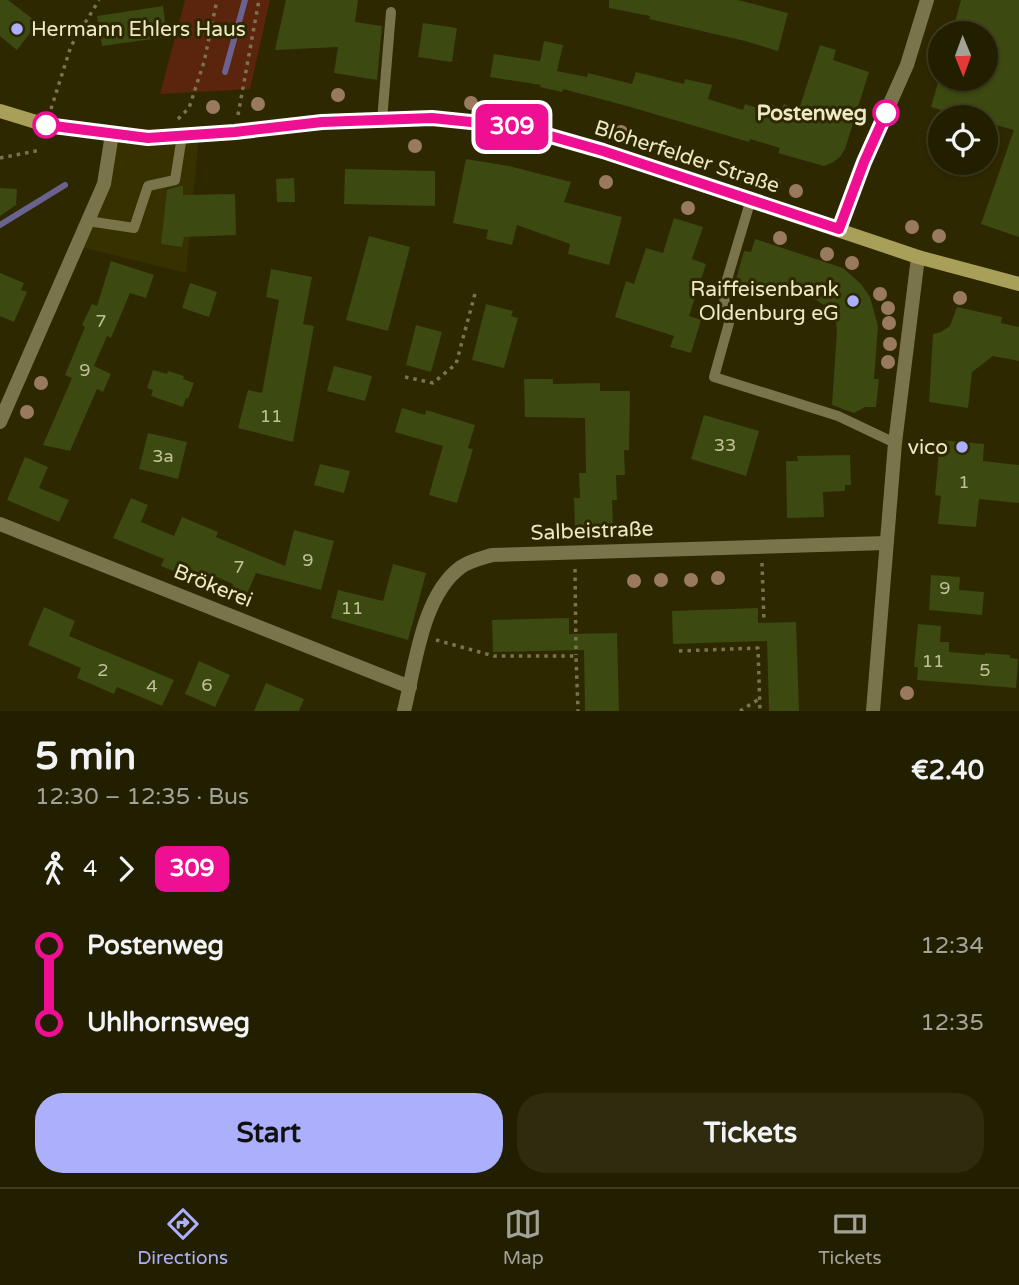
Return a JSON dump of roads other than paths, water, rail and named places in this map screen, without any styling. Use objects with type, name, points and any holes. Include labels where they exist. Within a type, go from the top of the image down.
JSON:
[{"type":"street","points":[[839,229],[864,162],[907,65],[927,0]]},
{"type":"street","name":"Bloherfelder Straße","points":[[0,112],[46,125],[148,138],[322,122],[432,118],[519,127],[751,199],[918,257],[1019,284]]},
{"type":"street","points":[[1,416],[104,184],[112,135]]},
{"type":"street","points":[[878,710],[886,543],[895,443],[918,257]]},
{"type":"street","name":"Brökerei","points":[[0,524],[410,687]]},
{"type":"street","name":"Salbeistraße","points":[[404,711],[422,636],[437,592],[462,566],[492,555],[886,543]]},
{"type":"lane","points":[[382,120],[391,12]]},
{"type":"lane","points":[[88,221],[134,228],[148,186],[174,180],[181,136]]},
{"type":"lane","points":[[751,199],[723,293],[729,323],[713,377],[838,416],[895,443]]},
{"type":"waterway","points":[[225,72],[245,0]]},
{"type":"waterway","points":[[0,225],[65,185]]},
{"type":"place","name":"Hermann Ehlers Haus","points":[[17,29]]},
{"type":"place","name":"Postenweg","points":[[886,113]]},
{"type":"place","name":"Raiffeisenbank Oldenburg eG","points":[[853,301]]},
{"type":"place","name":"vico","points":[[962,447]]}]
